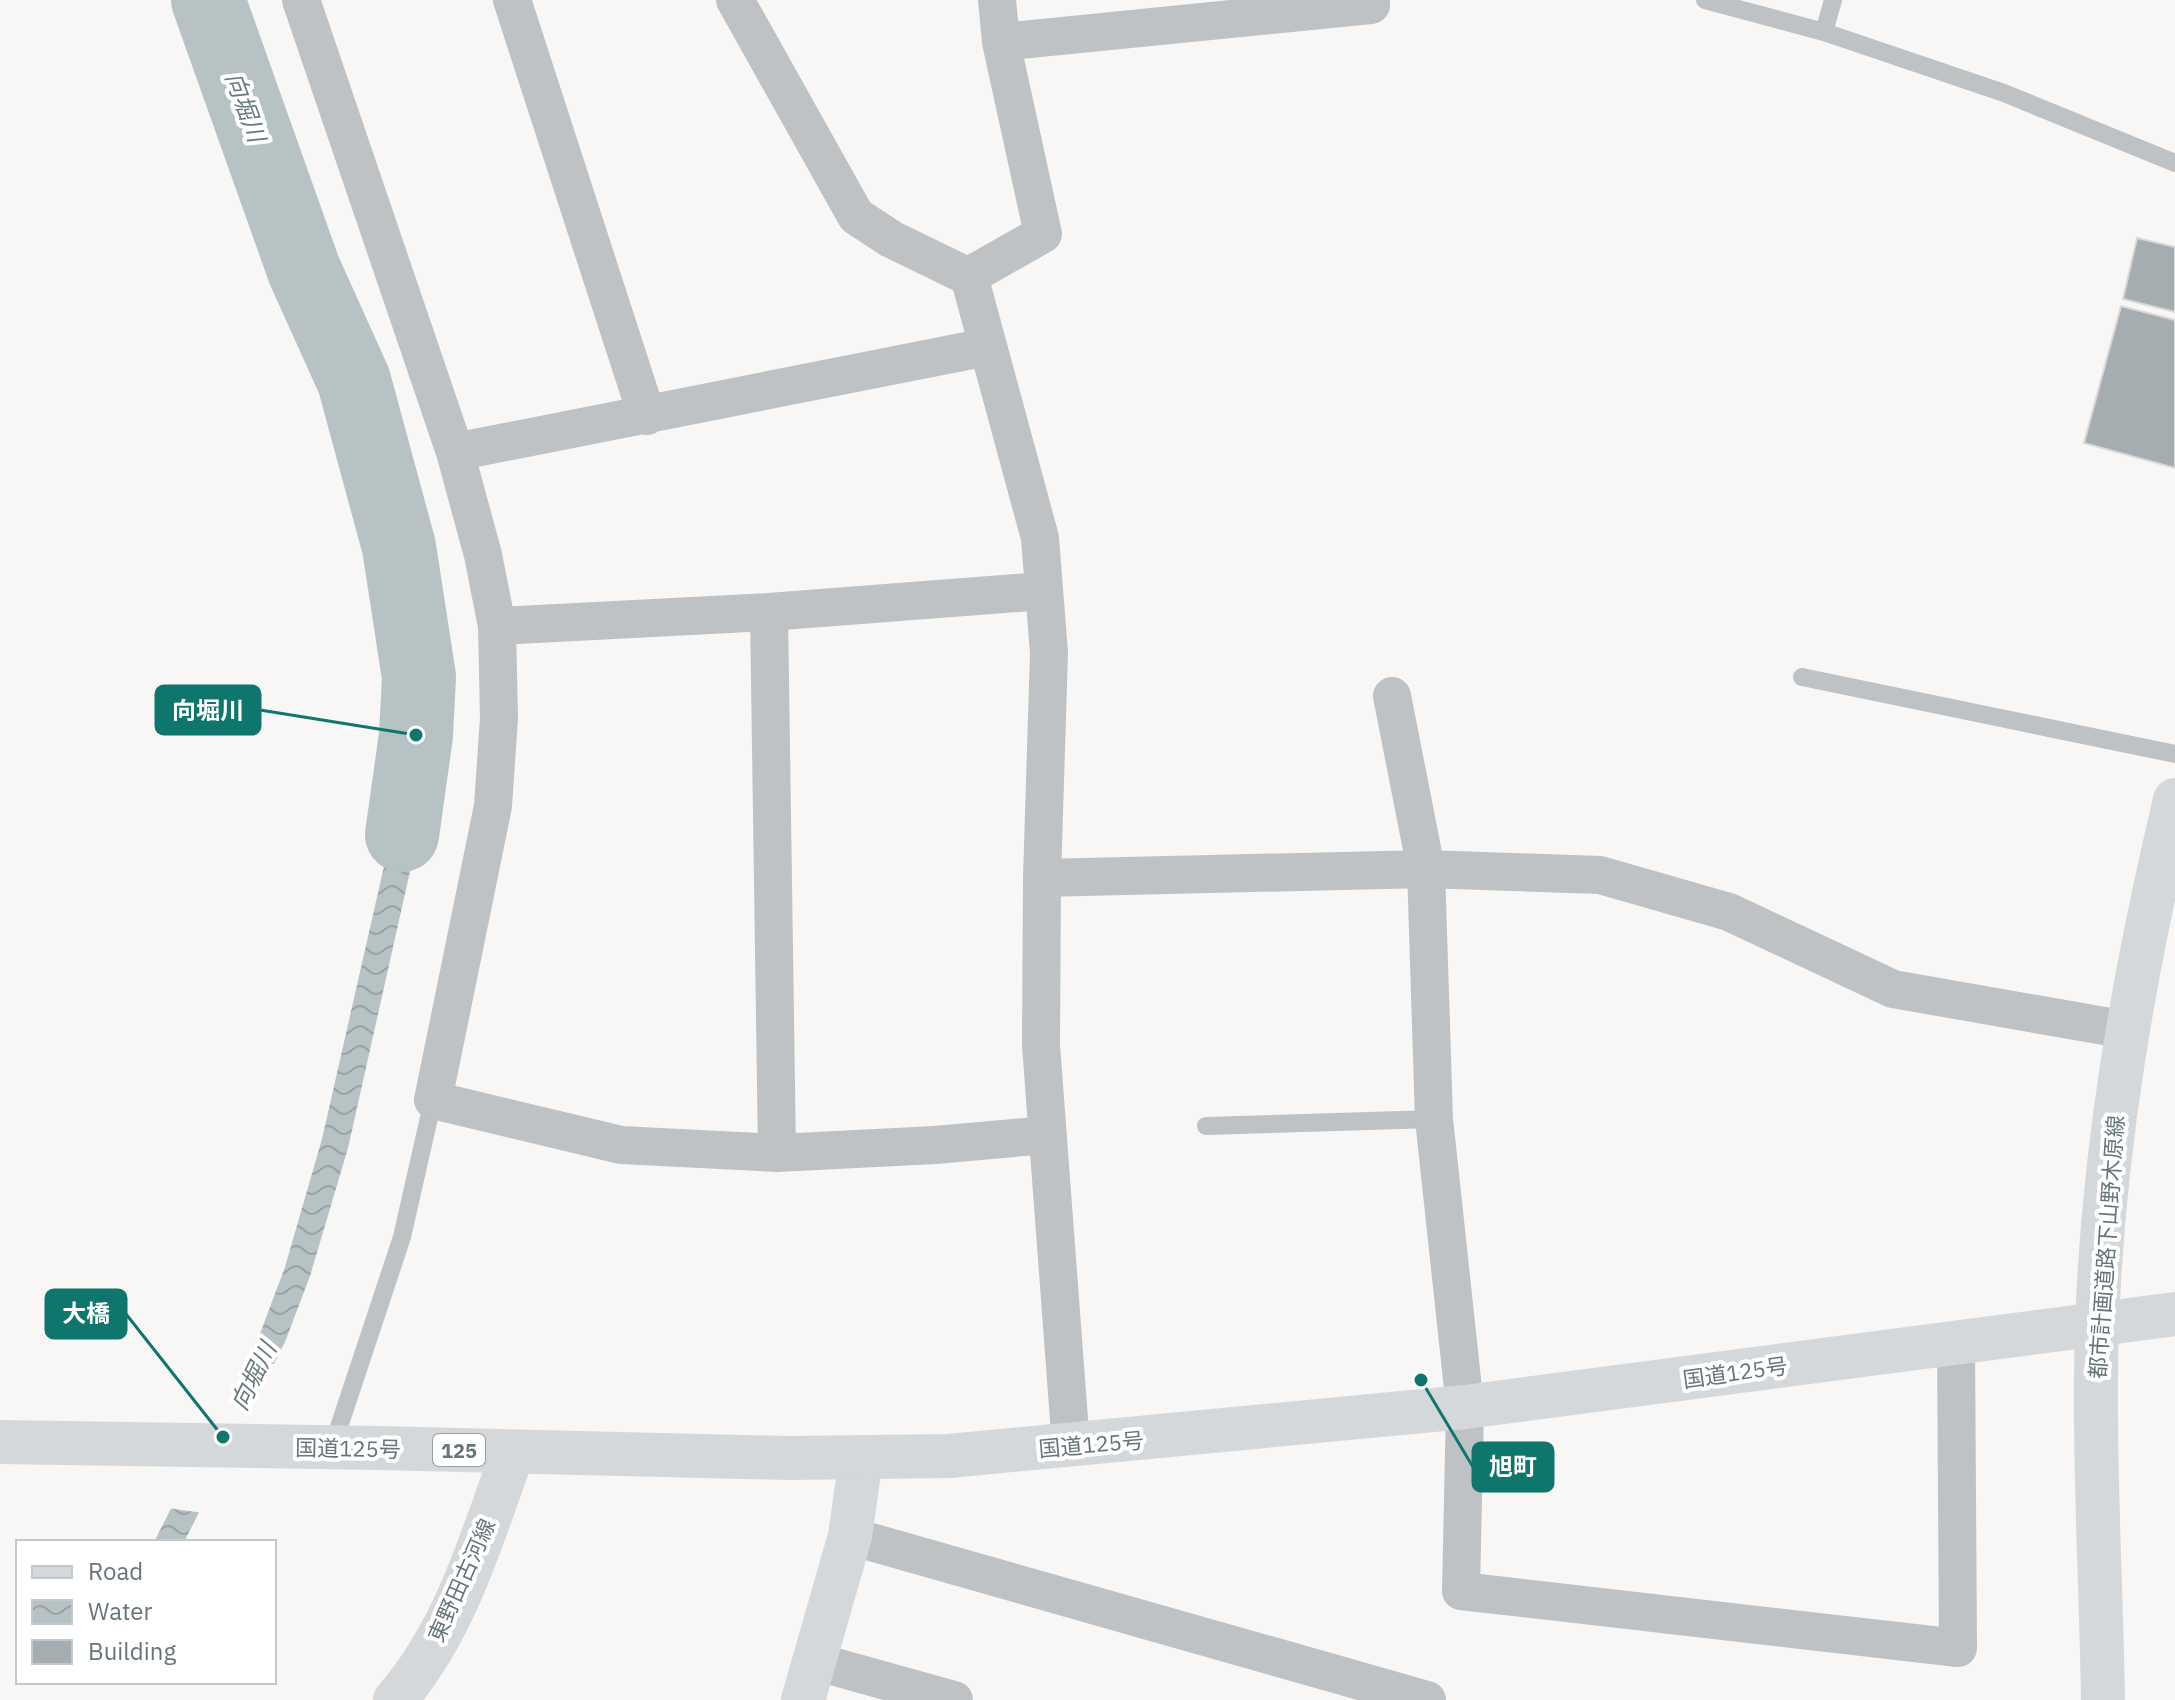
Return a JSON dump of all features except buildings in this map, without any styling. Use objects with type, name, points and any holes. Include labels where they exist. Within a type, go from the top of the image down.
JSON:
[{"type":"main road","name":"都市計画道路下山野木原線","points":[[2103,1700],[2097,1325],[2110,1154],[2127,1030],[2175,800]]},
{"type":"main road","name":"国道125号","points":[[0,1442],[861,1458],[949,1456],[1465,1407],[2175,1314]]},
{"type":"main road","name":"東野田古河線","points":[[395,1700],[412,1680],[443,1629],[472,1566],[513,1452]]},
{"type":"main road","points":[[809,1681],[850,1536],[861,1458]]},
{"type":"street","points":[[301,0],[455,452],[483,555],[497,626],[499,718],[493,806],[433,1100],[621,1145],[777,1153],[935,1145],[1047,1135]]},
{"type":"street","points":[[512,0],[647,416]]},
{"type":"street","points":[[735,0],[856,216],[891,239],[969,277],[1040,538],[1049,653],[1042,878],[1041,1045],[1071,1446]]},
{"type":"street","points":[[969,277],[1043,234],[1001,42],[997,0]]},
{"type":"street","points":[[1001,42],[1371,5],[1371,0]]},
{"type":"street","points":[[455,452],[987,347]]},
{"type":"street","points":[[497,626],[769,612],[1043,591]]},
{"type":"street","points":[[769,612],[777,1153]]},
{"type":"street","points":[[1392,696],[1426,869],[1434,1119],[1465,1407],[1461,1591],[1958,1648],[1956,1343]]},
{"type":"street","points":[[1042,878],[1426,869],[1600,875],[1729,912],[1893,989],[2127,1030]]},
{"type":"street","points":[[850,1536],[1427,1700]]},
{"type":"street","points":[[809,1681],[954,1700]]},
{"type":"lane","points":[[1705,0],[1824,32],[2004,93],[2175,163]]},
{"type":"lane","points":[[1824,32],[1833,0]]},
{"type":"lane","points":[[1802,677],[2175,754]]},
{"type":"lane","points":[[332,1448],[402,1237],[433,1100]]},
{"type":"lane","points":[[1206,1126],[1434,1119]]},
{"type":"water","points":[[402,733],[430,736],[413,858],[348,1148],[310,1276],[285,1342],[185,1540],[155,1540],[261,1331],[285,1267],[322,1139],[387,853]]},
{"type":"pier","points":[[243,1358],[278,1365],[203,1513],[167,1508]]},
{"type":"waterway","name":"向堀川","points":[[208,0],[304,270],[354,381],[399,547],[419,677],[416,735],[402,835]]},
{"type":"place","name":"向堀川","points":[[416,735]]},
{"type":"place","name":"旭町","points":[[1421,1380]]},
{"type":"place","name":"大橋","points":[[223,1437]]}]
